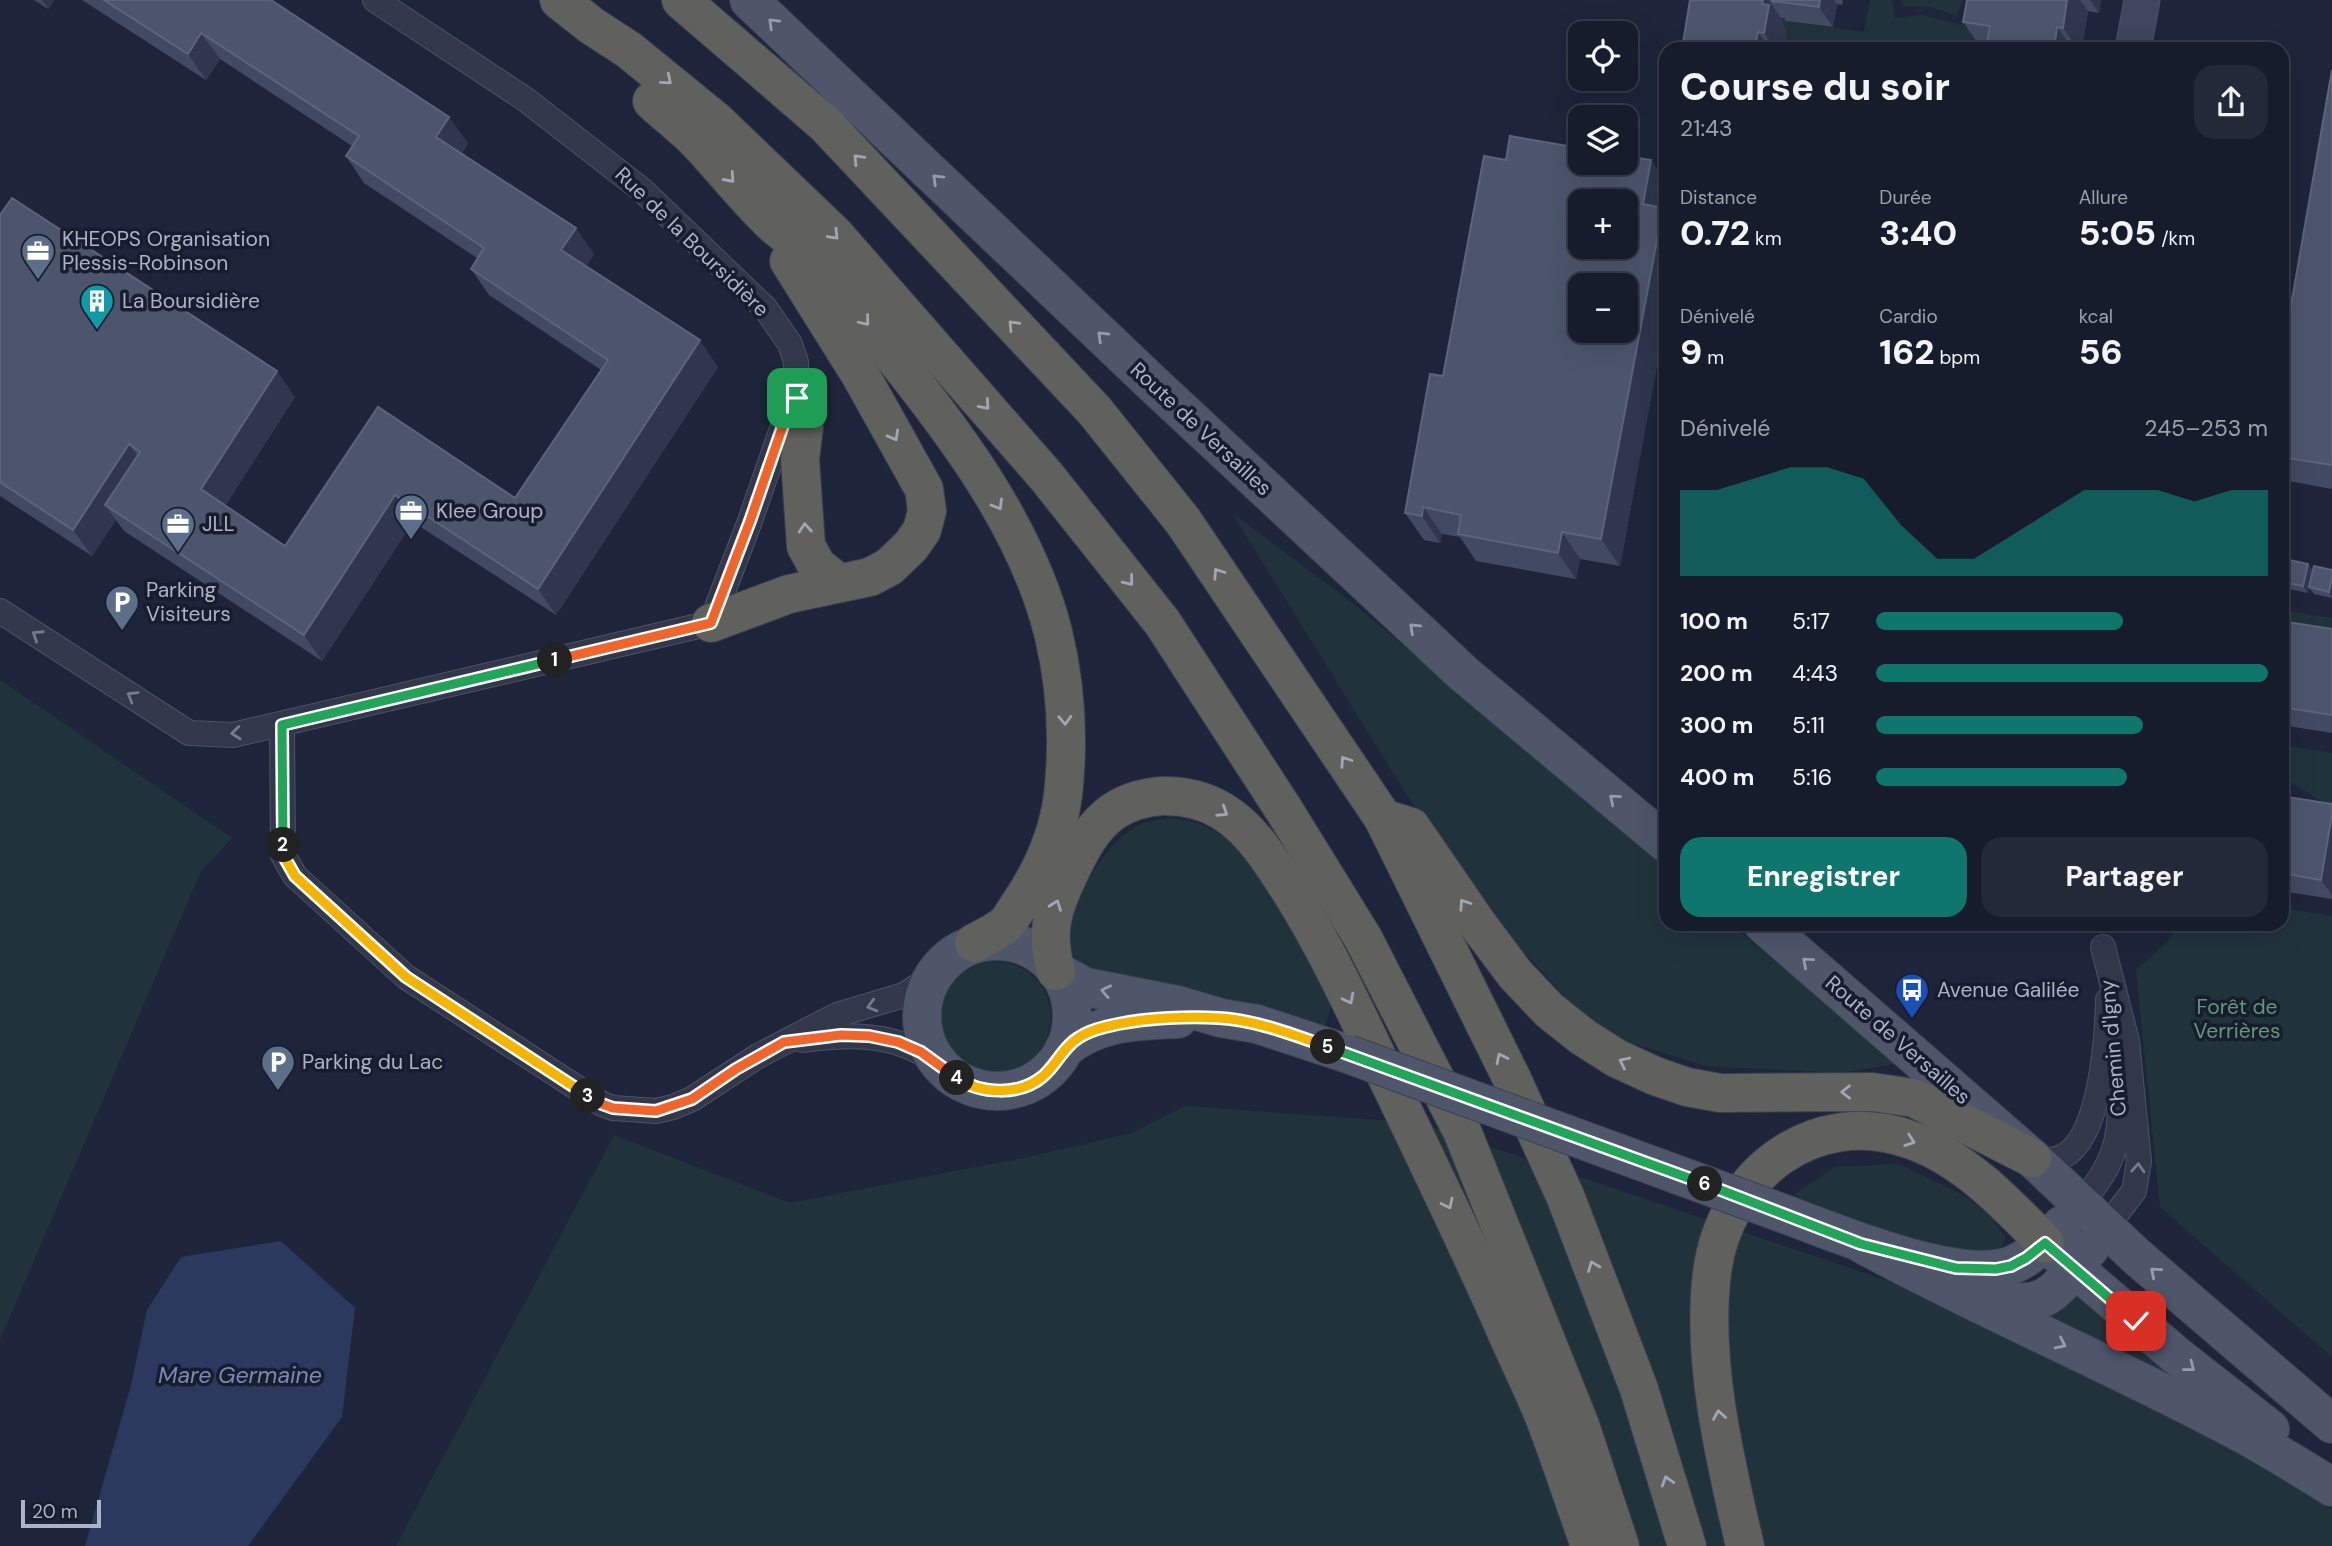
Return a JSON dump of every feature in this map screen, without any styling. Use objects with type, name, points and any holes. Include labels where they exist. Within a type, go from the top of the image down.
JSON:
[{"type":"highway","points":[[559,0],[629,50],[716,121],[835,235],[1045,476],[1162,622],[1363,938],[1462,1131],[1580,1425],[1620,1546]]},
{"type":"highway","points":[[681,0],[825,124],[1094,410],[1183,521],[1383,818],[1513,1081],[1566,1198],[1639,1389],[1687,1546]]},
{"type":"highway","points":[[592,26],[596,50],[692,137],[767,219],[791,239],[843,294],[968,454],[1019,543],[1039,588],[1053,631],[1060,668],[1066,747],[1062,807],[1056,834],[1045,861],[1014,912],[1000,928],[974,943]]},
{"type":"highway","points":[[711,623],[789,594],[870,577],[889,567],[911,546],[922,530],[927,511],[924,489],[861,376],[788,259],[767,219]]},
{"type":"highway","points":[[797,398],[804,427],[800,459],[806,546],[817,566],[839,583]]},
{"type":"highway","points":[[1056,971],[1050,939],[1055,907],[1082,846],[1115,811],[1134,801],[1181,796],[1202,800],[1219,809],[1236,820],[1253,837],[1303,911],[1473,1257],[1544,1417],[1590,1546]]},
{"type":"highway","points":[[1383,818],[1411,827],[1515,974],[1549,1010],[1583,1037],[1616,1058],[1687,1087],[1720,1093],[1872,1092],[1914,1098],[2032,1158]]},
{"type":"highway","points":[[1745,1546],[1730,1482],[1713,1378],[1709,1302],[1717,1243],[1737,1202],[1758,1175],[1796,1146],[1819,1136],[1861,1131],[1883,1133],[1911,1140],[1936,1151],[1960,1167],[2009,1207],[2045,1243]]},
{"type":"main road","name":"Route de Versailles","points":[[749,0],[1162,393],[1464,674],[1659,837]]},
{"type":"main road","points":[[2134,42],[2142,0]]},
{"type":"main road","name":"Route de Versailles","points":[[1771,931],[2032,1158],[2136,1256],[2332,1424]]},
{"type":"main road","points":[[1221,1018],[1120,1024],[1096,1029],[1077,1038],[1064,1049],[1041,1078],[1025,1087],[1006,1091],[967,1085],[951,1074],[926,1041],[922,1023],[925,994],[932,977],[957,952],[974,943],[996,940],[1017,944],[1038,954],[1056,971],[1085,987],[1177,1005],[1221,1018],[1287,1032],[1861,1244],[1933,1283],[2138,1380],[2246,1435],[2332,1487]]},
{"type":"main road","points":[[1056,971],[1067,990],[1072,1009],[1072,1028],[1064,1049]]},
{"type":"main road","points":[[1861,1244],[1956,1268],[1996,1269],[2011,1266],[2026,1258],[2045,1243],[2094,1215]]},
{"type":"main road","points":[[1933,1283],[2007,1302],[2037,1302],[2049,1295],[2074,1268],[2094,1215]]},
{"type":"main road","points":[[2045,1243],[2177,1356],[2332,1478]]},
{"type":"street","name":"Rue de la Boursidière","points":[[375,0],[525,99],[604,158],[679,224],[766,309],[790,344],[796,362],[797,398],[787,414],[711,623]]},
{"type":"street","points":[[0,611],[189,733],[233,735],[711,623]]},
{"type":"street","points":[[282,725],[283,855],[295,876],[406,977],[602,1104],[613,1108],[656,1111],[673,1107],[692,1099],[736,1069],[784,1042],[837,1015],[904,995],[932,977]]},
{"type":"street","points":[[2094,1215],[2134,1191],[2139,1161],[2127,1041],[2102,936]]},
{"type":"street","name":"Chemin d'Igny","points":[[2094,1215],[2096,1186],[2118,1139],[2120,1104],[2102,936]]},
{"type":"street","points":[[2032,1158],[2054,1160],[2064,1156],[2072,1150],[2085,1131],[2105,1060],[2108,996]]},
{"type":"street","points":[[784,1042],[841,1035],[869,1036],[898,1042],[921,1052],[951,1074]]},
{"type":"green space","points":[[1870,0],[1892,0],[1895,18],[1922,15],[1961,25],[1970,10],[1982,42],[1783,42],[1781,18],[1786,21],[1864,32]]},
{"type":"green space","points":[[1902,0],[1964,0],[1956,15],[1929,7],[1903,6]]},
{"type":"green space","points":[[1232,513],[1358,607],[1659,863],[1659,931],[1739,931],[1896,1064],[1839,1073],[1706,1066],[1625,1041],[1580,1013],[1514,941],[1438,845]]},
{"type":"green space","points":[[2289,611],[2332,618],[2332,631],[2289,624]]},
{"type":"green space","points":[[0,680],[232,838],[201,871],[0,1340]]},
{"type":"green space","points":[[2289,746],[2332,753],[2332,804],[2324,803],[2289,781]]},
{"type":"green space","points":[[1168,818],[1192,821],[1215,831],[1231,843],[1247,862],[1280,909],[1332,1003],[1324,1030],[1103,980],[1077,964],[1066,941],[1076,899],[1102,858],[1121,837],[1142,823]]},
{"type":"green space","name":"Forêt de Verrières","points":[[2289,909],[2332,916],[2332,1357],[2160,1207],[2136,970],[2175,931],[2289,931]]},
{"type":"green space","points":[[996,962],[1017,966],[1035,978],[1047,996],[1051,1017],[1047,1038],[1035,1056],[1017,1068],[996,1072],[975,1068],[957,1056],[945,1038],[941,1017],[945,996],[957,978],[975,966]]},
{"type":"green space","points":[[1185,1106],[1420,1123],[1983,1313],[2256,1457],[2332,1510],[2332,1546],[396,1546],[614,1135],[790,1203],[1028,1157],[1132,1133]]},
{"type":"green space","points":[[1899,1164],[1967,1197],[1991,1217],[2006,1239],[1999,1252],[1956,1254],[1808,1206],[1795,1194],[1835,1167]]},
{"type":"green space","points":[[2081,1289],[2266,1434],[2045,1326],[2046,1312]]},
{"type":"water","name":"Mare Germaine","points":[[281,1241],[355,1308],[342,1417],[248,1546],[85,1546],[131,1385],[147,1310],[181,1257]]},
{"type":"building","name":"La Boursidière","points":[[104,0],[271,0],[449,117],[436,137],[576,228],[561,250],[700,340],[538,589],[395,495],[304,635],[105,505],[140,452],[129,444],[73,530],[0,482],[0,215],[12,198],[277,371],[201,489],[285,546],[378,407],[515,498],[608,360],[471,269],[484,248],[346,156],[359,136],[201,33],[188,54]]},
{"type":"building","points":[[1690,0],[1763,0],[1762,4],[1769,5],[1764,33],[1758,32],[1756,42],[1683,42]]},
{"type":"building","points":[[1772,0],[1820,0],[1819,7]]},
{"type":"building","points":[[1967,0],[2067,0],[2063,28],[2057,27],[2055,42],[1987,42],[1990,26],[1963,22]]},
{"type":"building","points":[[2332,70],[2332,465],[2289,458],[2289,317]]},
{"type":"building","points":[[1510,136],[1568,146],[1568,175],[1638,175],[1638,158],[1651,160],[1643,204],[1659,207],[1659,229],[1638,341],[1638,273],[1568,273],[1568,343],[1638,343],[1601,539],[1562,532],[1558,553],[1458,534],[1461,515],[1423,507],[1422,516],[1405,513],[1430,374],[1443,376],[1484,156],[1506,160]]},
{"type":"building","points":[[2289,560],[2308,564],[2303,586],[2289,583]]},
{"type":"building","points":[[2314,566],[2332,570],[2329,592],[2309,587]]},
{"type":"building","points":[[2289,622],[2332,629],[2332,715],[2289,708]]},
{"type":"building","points":[[2289,797],[2332,804],[2321,880],[2289,874]]},
{"type":"place","name":"KHEOPS Organisation Plessis-Robinson","points":[[38,281]]},
{"type":"place","name":"La Boursidière","points":[[97,331]]},
{"type":"place","name":"Klee Group","points":[[411,541]]},
{"type":"place","name":"JLL","points":[[178,554]]},
{"type":"place","name":"Parking Visiteurs","points":[[122,632]]},
{"type":"place","name":"Avenue Galilée","points":[[1912,1020]]},
{"type":"place","name":"Parking du Lac","points":[[278,1092]]},
{"type":"route","points":[[797,398],[787,414],[711,623],[282,725],[283,855],[295,876],[406,977],[602,1104],[613,1108],[656,1111],[692,1099],[736,1069],[784,1042],[841,1035],[869,1036],[898,1042],[921,1052],[967,1085],[1006,1091],[1025,1087],[1041,1078],[1054,1065],[1064,1049],[1077,1038],[1096,1029],[1152,1020],[1221,1018],[1257,1024],[1348,1054],[1861,1244],[1956,1268],[1978,1270],[2011,1266],[2045,1243],[2136,1321]]}]
